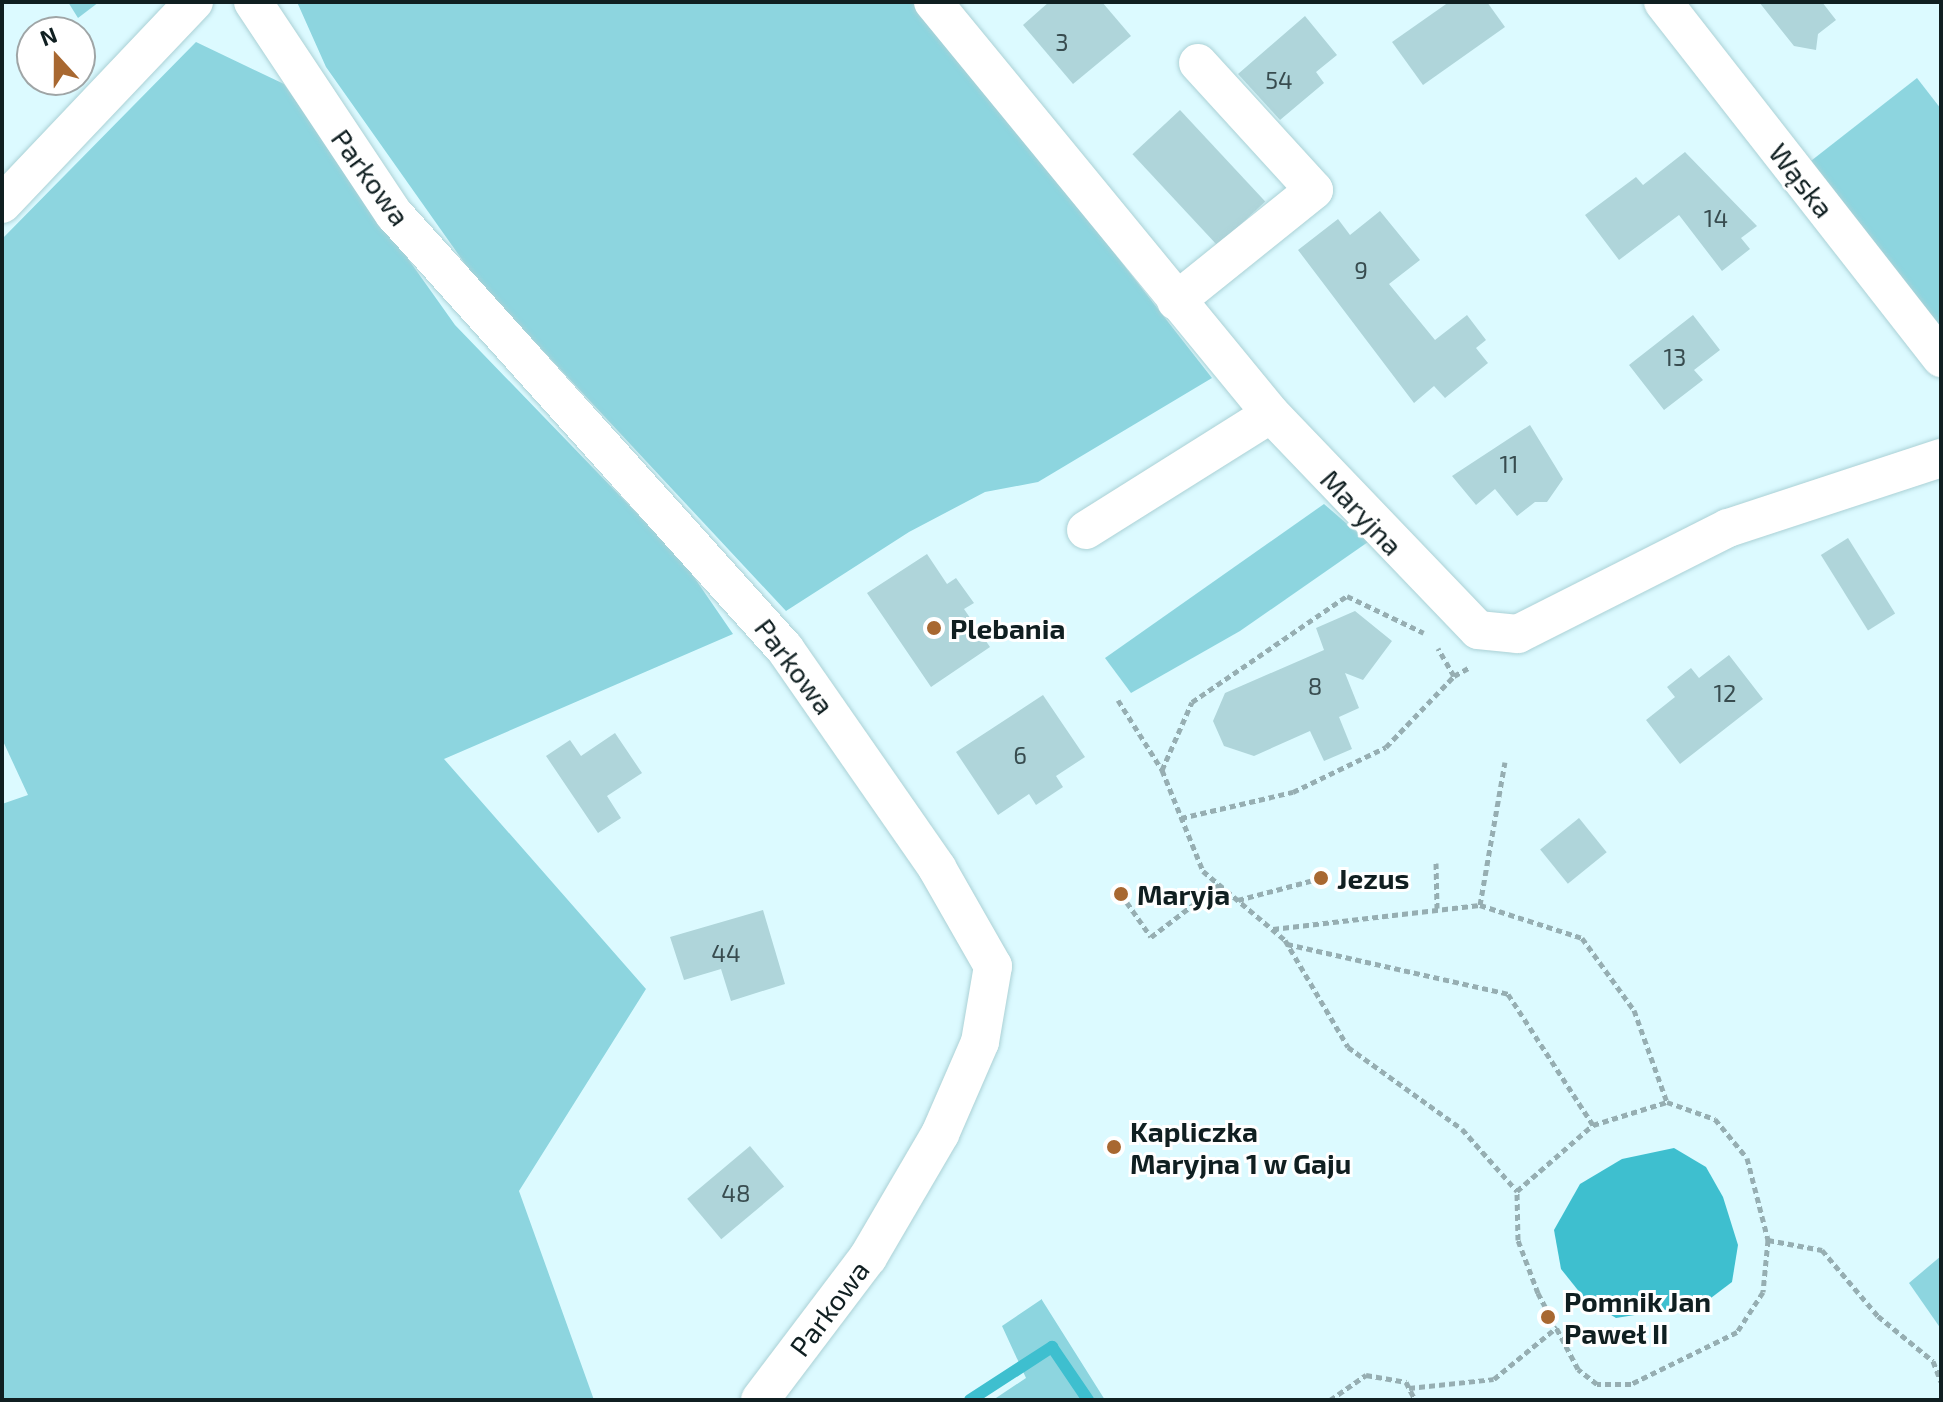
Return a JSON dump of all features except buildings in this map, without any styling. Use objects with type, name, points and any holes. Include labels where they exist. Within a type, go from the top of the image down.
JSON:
[{"type":"street","points":[[2,204],[194,2]]},
{"type":"street","name":"Parkowa","points":[[253,2],[394,214],[785,649],[937,868],[993,966],[980,1042],[940,1134],[868,1257],[760,1400]]},
{"type":"street","name":"Maryjna","points":[[933,2],[1271,414],[1467,623],[1505,637],[1728,528],[1941,458]]},
{"type":"street","name":"Wąska","points":[[1663,2],[1941,358]]},
{"type":"street","points":[[1176,301],[1314,190],[1198,63]]},
{"type":"street","points":[[1086,530],[1271,414]]},
{"type":"path","points":[[1162,770],[1192,702],[1347,596],[1432,637],[1454,676]]},
{"type":"path","points":[[1181,818],[1293,792],[1386,747],[1454,676],[1477,663]]},
{"type":"path","points":[[1118,700],[1162,770],[1203,871],[1287,944],[1348,1047],[1462,1129],[1517,1191],[1518,1240],[1578,1369],[1597,1384],[1631,1384],[1737,1332],[1763,1292],[1768,1240],[1747,1158],[1715,1119],[1667,1102],[1593,1125],[1517,1191]]},
{"type":"path","points":[[1480,905],[1505,762]]},
{"type":"path","points":[[1436,863],[1437,908]]},
{"type":"path","points":[[1237,900],[1321,878]]},
{"type":"path","points":[[1121,894],[1151,937],[1219,885]]},
{"type":"path","points":[[1272,929],[1480,905],[1582,938],[1634,1010],[1667,1102]]},
{"type":"path","points":[[1287,944],[1508,994],[1593,1125]]},
{"type":"path","points":[[1768,1240],[1822,1250],[1878,1316],[1933,1361],[1941,1382]]},
{"type":"path","points":[[1330,1400],[1366,1375],[1409,1388],[1494,1379],[1557,1327]]},
{"type":"path","points":[[1409,1388],[1415,1400]]},
{"type":"shaded area","points":[[68,2],[99,2],[81,16],[77,16]]},
{"type":"shaded area","points":[[297,2],[918,2],[1212,378],[1038,482],[985,492],[909,532],[786,611],[475,278],[326,67]]},
{"type":"shaded area","points":[[196,42],[284,84],[455,325],[683,561],[733,634],[444,759],[646,989],[519,1191],[594,1400],[2,1400],[2,804],[28,795],[2,739],[2,239]]},
{"type":"shaded area","points":[[1917,78],[1941,109],[1941,340],[1807,164]]},
{"type":"shaded area","points":[[1324,504],[1368,542],[1240,631],[1131,693],[1105,658]]},
{"type":"shaded area","points":[[1674,1148],[1706,1167],[1723,1197],[1738,1245],[1732,1282],[1703,1304],[1616,1318],[1585,1299],[1561,1269],[1554,1230],[1580,1184],[1622,1159]]},
{"type":"shaded area","points":[[1941,1256],[1941,1329],[1909,1283]]},
{"type":"shaded area","points":[[1042,1299],[1105,1400],[993,1400],[1026,1378],[1002,1326]]},
{"type":"waterway","points":[[970,1400],[1052,1347],[1088,1400]]},
{"type":"place","name":"Plebania","points":[[934,628]]},
{"type":"place","name":"Jezus","points":[[1321,878]]},
{"type":"place","name":"Maryja","points":[[1121,894]]},
{"type":"place","name":"Kapliczka Maryjna 1 w Gaju","points":[[1114,1147]]},
{"type":"place","name":"Pomnik Jan Paweł II","points":[[1548,1317]]}]
